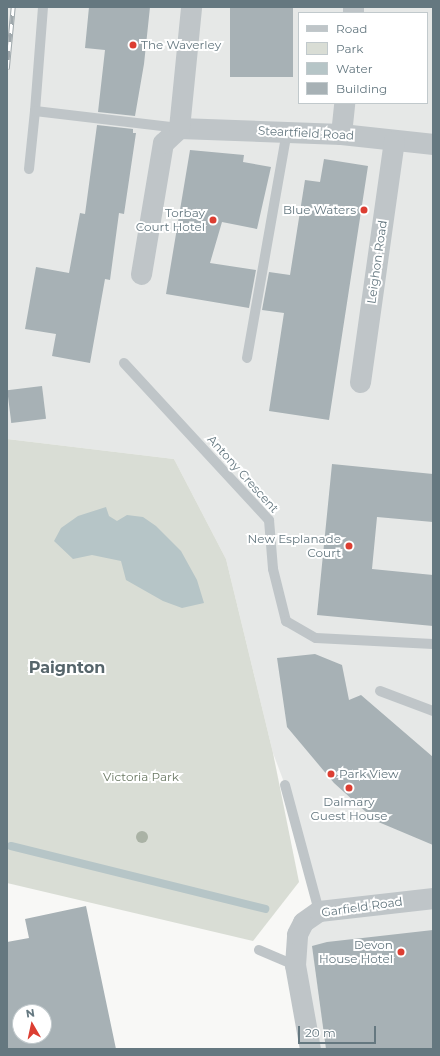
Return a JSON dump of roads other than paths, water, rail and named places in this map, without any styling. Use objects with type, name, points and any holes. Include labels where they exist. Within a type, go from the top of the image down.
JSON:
[{"type":"street","points":[[141,274],[163,143],[179,128],[191,7]]},
{"type":"street","points":[[341,134],[344,104]]},
{"type":"street","name":"Steartfield Road","points":[[179,128],[341,134],[394,141],[433,144]]},
{"type":"street","name":"Leighon Road","points":[[360,382],[394,141]]},
{"type":"street","name":"Garfield Road","points":[[310,1049],[295,964],[297,934],[303,922],[319,911],[433,898]]},
{"type":"lane","points":[[29,169],[43,7]]},
{"type":"lane","points":[[35,111],[179,128]]},
{"type":"lane","points":[[247,358],[287,131]]},
{"type":"lane","name":"Antony Crescent","points":[[124,363],[269,520],[273,569],[286,621],[316,638],[433,644]]},
{"type":"lane","points":[[380,691],[433,712]]},
{"type":"lane","points":[[285,785],[319,911]]},
{"type":"lane","points":[[259,950],[295,964]]},
{"type":"water","points":[[106,507],[109,516],[117,521],[127,515],[143,517],[156,526],[181,551],[197,580],[204,603],[182,608],[163,601],[126,580],[121,561],[92,555],[73,559],[54,541],[61,528],[78,516]]},
{"type":"waterway","points":[[11,846],[265,909]]},
{"type":"railway","points":[[7,69],[13,7]]},
{"type":"place","name":"The Waverley","points":[[133,45]]},
{"type":"place","name":"Blue Waters","points":[[364,210]]},
{"type":"place","name":"Torbay Court Hotel","points":[[213,220]]},
{"type":"place","name":"New Esplanade Court","points":[[349,546]]},
{"type":"place","name":"Park View","points":[[331,774]]},
{"type":"place","name":"Dalmary Guest House","points":[[349,788]]},
{"type":"place","name":"Devon House Hotel","points":[[401,952]]},
{"type":"district","name":"Paignton","points":[[67,668]]},
{"type":"park label","name":"Victoria Park","points":[[141,777]]}]
